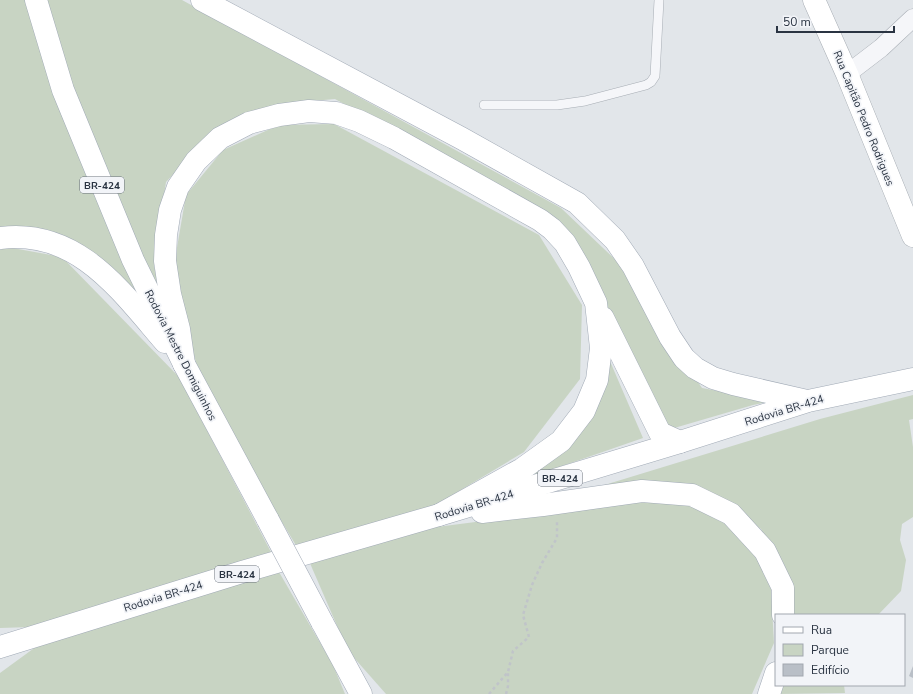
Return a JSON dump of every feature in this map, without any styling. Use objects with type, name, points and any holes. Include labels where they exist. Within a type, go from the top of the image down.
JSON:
[{"type":"main road","name":"Rodovia Mestre Domiguinhos","points":[[36,0],[63,90],[133,260],[184,364],[361,694]]},
{"type":"main road","points":[[202,0],[461,138],[577,203],[615,240],[633,266],[670,337],[684,358],[696,368],[713,378],[808,401]]},
{"type":"main road","name":"Rua Capitão Pedro Rodrigues","points":[[814,0],[911,222]]},
{"type":"main road","points":[[184,364],[179,329],[170,294],[165,261],[166,235],[170,210],[178,187],[196,161],[220,138],[249,123],[279,115],[309,111],[336,112],[394,138],[540,220],[552,229],[565,243],[579,267],[660,433],[680,442]]},
{"type":"main road","points":[[0,238],[11,236],[38,239],[69,249],[94,265],[118,288],[184,364]]},
{"type":"main road","points":[[439,516],[522,468],[560,441],[584,411],[597,380],[602,348],[596,303]]},
{"type":"main road","name":"Rodovia BR-424","points":[[36,635],[242,572],[439,516],[808,401],[913,379]]},
{"type":"main road","points":[[439,516],[488,512],[642,491],[692,495],[731,514],[765,551],[783,588],[783,614]]},
{"type":"main road","points":[[0,636],[36,635]]},
{"type":"main road","points":[[0,659],[36,635]]},
{"type":"main road","name":"BR-424","points":[[0,647],[36,635]]},
{"type":"main road","points":[[348,671],[356,694]]},
{"type":"main road","points":[[348,671],[369,686],[376,694]]},
{"type":"main road","points":[[769,694],[775,676]]},
{"type":"street","points":[[847,74],[881,48],[913,18]]},
{"type":"lane","points":[[484,105],[556,105],[585,101],[646,85],[651,82],[655,76],[659,0]]},
{"type":"path","points":[[506,694],[508,686],[508,672],[513,651],[529,637],[523,616],[532,585],[542,563],[557,538],[558,503]]},
{"type":"path","points":[[489,694],[508,672]]},
{"type":"green space","points":[[0,0],[26,0],[152,318],[71,239],[11,227],[0,231]]},
{"type":"green space","points":[[44,0],[182,0],[561,208],[623,267],[702,388],[772,401],[753,405],[664,431],[558,223],[335,99],[279,104],[211,134],[166,182],[154,266],[168,322],[70,83]]},
{"type":"green space","points":[[334,124],[539,235],[582,305],[580,379],[524,452],[424,512],[297,547],[203,391],[173,271],[186,195],[223,150],[279,125]]},
{"type":"green space","points":[[7,247],[62,257],[179,377],[272,554],[31,627],[0,628],[0,250]]},
{"type":"green space","points":[[600,338],[643,438],[487,492],[540,462],[595,387]]},
{"type":"green space","points":[[913,395],[913,419],[909,420],[913,447],[913,517],[902,524],[900,540],[906,560],[901,591],[879,614],[790,614],[788,588],[761,529],[717,497],[588,490],[820,419]]},
{"type":"green space","points":[[637,501],[687,503],[728,523],[755,553],[771,589],[774,643],[752,694],[386,694],[348,651],[309,561],[429,528]]},
{"type":"green space","points":[[279,572],[333,665],[345,694],[0,694],[0,673],[37,646]]},
{"type":"green space","points":[[780,686],[844,686],[845,693],[778,694]]},
{"type":"building","points":[[913,666],[913,678],[909,676]]}]
